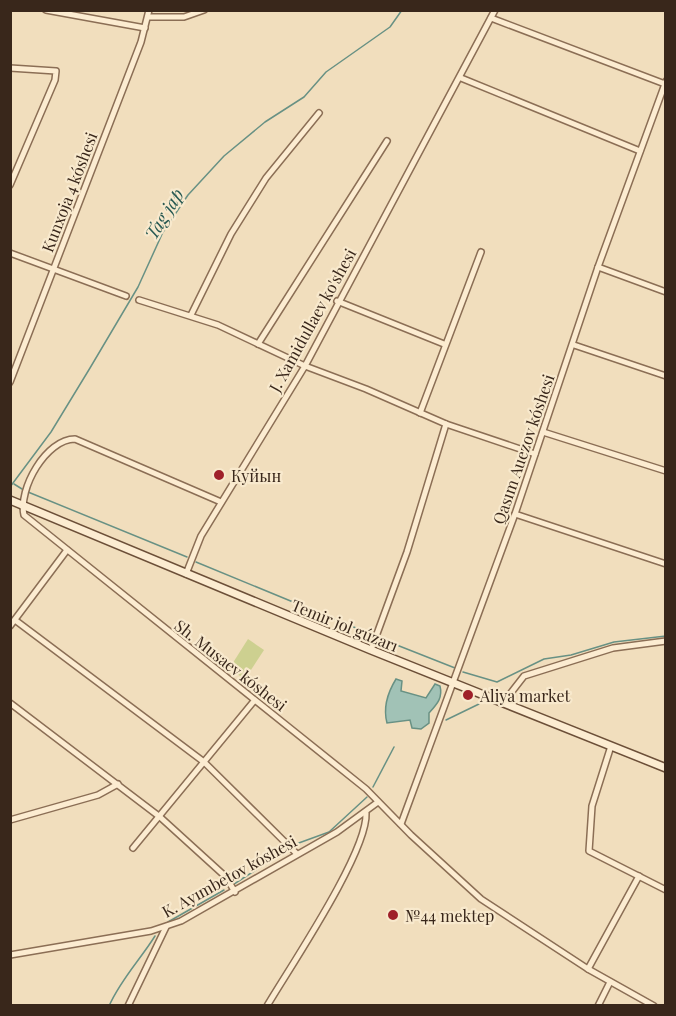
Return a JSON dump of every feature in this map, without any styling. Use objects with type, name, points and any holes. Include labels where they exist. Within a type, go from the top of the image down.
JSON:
[{"type":"street","points":[[46,10],[146,28]]},
{"type":"street","points":[[148,14],[184,16],[204,10]]},
{"type":"street","name":"J. Xamidullaev ko'shesi","points":[[186,574],[201,536],[305,366],[337,301],[495,10]]},
{"type":"street","name":"Kunxoja 4 kóshesi","points":[[10,382],[146,28],[148,14]]},
{"type":"street","points":[[491,18],[665,83]]},
{"type":"street","points":[[10,68],[56,71],[55,80],[10,185]]},
{"type":"street","points":[[460,78],[640,151]]},
{"type":"street","name":"Qasım Auezov kóshesi","points":[[401,824],[515,514],[574,345],[598,267],[665,83]]},
{"type":"street","points":[[191,315],[231,234],[266,178],[319,112]]},
{"type":"street","name":"J. Xamidullaev ko'shesi","points":[[258,344],[387,141]]},
{"type":"street","points":[[420,413],[444,344],[481,252]]},
{"type":"street","points":[[10,253],[126,296]]},
{"type":"street","points":[[598,267],[666,292]]},
{"type":"street","points":[[139,300],[191,315],[305,366],[446,424],[535,454]]},
{"type":"street","points":[[337,301],[444,344]]},
{"type":"street","points":[[574,345],[666,376]]},
{"type":"street","points":[[371,650],[407,552],[446,424]]},
{"type":"street","points":[[543,432],[666,471]]},
{"type":"street","points":[[16,503],[28,480],[54,444],[64,439],[75,439],[221,502]]},
{"type":"street","name":"Temir jol gúzarı","points":[[16,503],[453,684],[666,768]]},
{"type":"street","name":"Sh. Musaev kóshesi","points":[[16,503],[24,515],[366,789],[481,899],[588,969],[654,1005]]},
{"type":"street","points":[[515,514],[666,564]]},
{"type":"street","points":[[67,550],[13,623],[204,762],[297,854]]},
{"type":"street","points":[[503,703],[524,676],[613,648],[666,640]]},
{"type":"street","points":[[133,848],[160,818],[254,700]]},
{"type":"street","points":[[10,703],[160,818],[226,877],[235,892]]},
{"type":"street","points":[[611,746],[592,806],[589,851],[666,890]]},
{"type":"street","points":[[10,819],[98,795],[118,784]]},
{"type":"street","name":"K. Ayımbetov kóshesi","points":[[10,954],[166,927],[235,892],[366,813],[378,802]]},
{"type":"street","points":[[267,1005],[351,864],[366,822],[366,813]]},
{"type":"street","points":[[588,969],[639,876]]},
{"type":"street","points":[[128,1005],[166,927]]},
{"type":"street","points":[[598,1005],[610,982]]},
{"type":"green space","points":[[248,639],[264,650],[245,679],[229,669]]},
{"type":"water","points":[[396,679],[402,681],[401,691],[426,698],[435,684],[440,686],[440,697],[429,713],[429,723],[421,729],[412,728],[410,720],[387,723],[387,700]]},
{"type":"waterway","name":"Tag jap","points":[[10,487],[51,432],[138,287],[163,232],[188,195],[224,156],[265,122],[304,97],[326,72],[390,27],[402,10]]},
{"type":"waterway","points":[[14,484],[22,489]]},
{"type":"waterway","points":[[28,492],[187,557]]},
{"type":"waterway","points":[[196,562],[373,635]]},
{"type":"waterway","points":[[463,672],[497,682],[544,659],[571,655],[614,642],[666,636]]},
{"type":"waterway","points":[[379,638],[455,668]]},
{"type":"waterway","points":[[446,720],[479,704]]},
{"type":"waterway","points":[[373,787],[394,747]]},
{"type":"waterway","points":[[296,844],[329,832],[367,797]]},
{"type":"waterway","points":[[234,884],[287,850]]},
{"type":"waterway","points":[[168,922],[224,890]]},
{"type":"waterway","points":[[109,1006],[125,978],[155,936]]},
{"type":"place","name":"Куйын","points":[[219,475]]},
{"type":"place","name":"Aliya market","points":[[468,695]]},
{"type":"place","name":"№44 mektep","points":[[393,915]]}]
